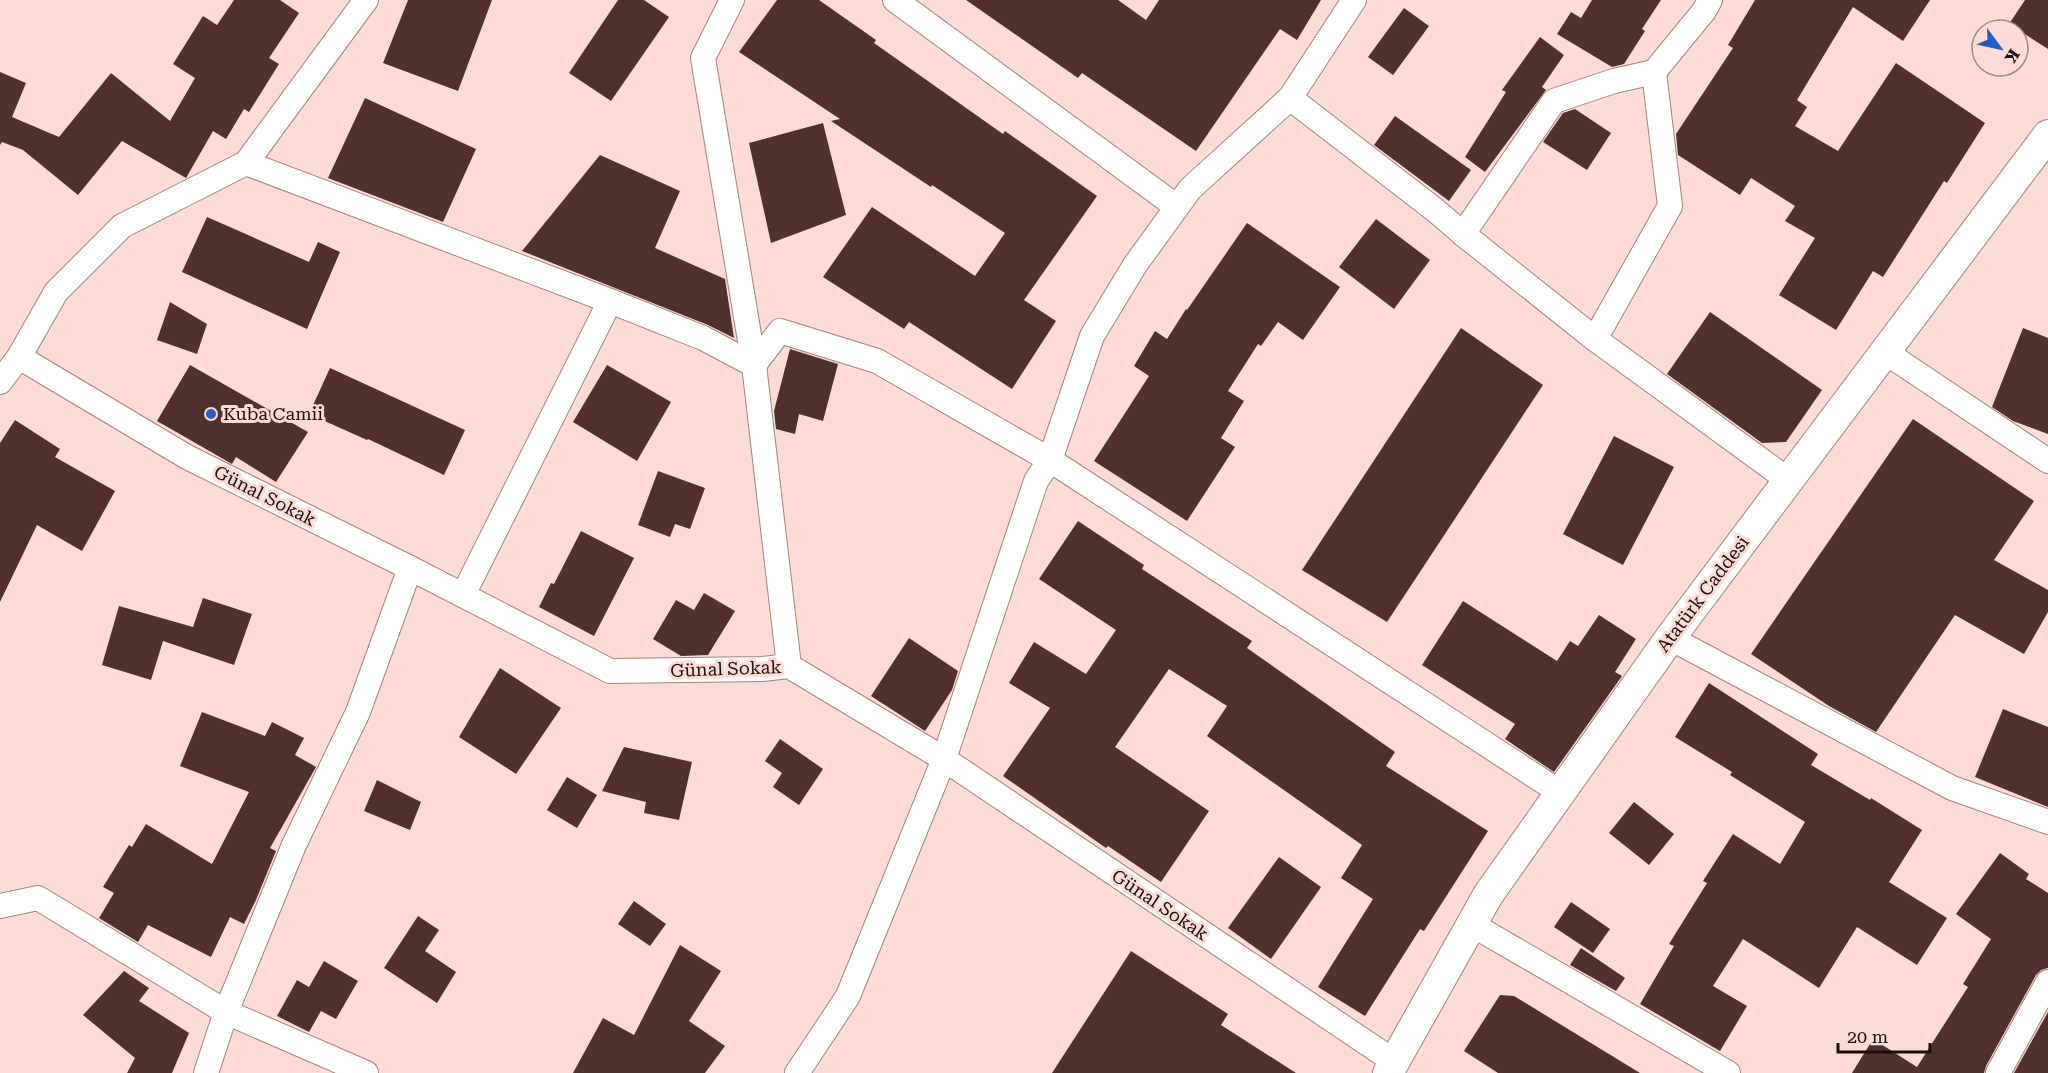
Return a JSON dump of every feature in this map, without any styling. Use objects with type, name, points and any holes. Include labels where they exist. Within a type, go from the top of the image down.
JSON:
[{"type":"street","points":[[0,382],[19,357],[56,292],[122,226],[246,163],[366,0]]},
{"type":"street","points":[[732,0],[703,58],[754,365],[789,666]]},
{"type":"street","points":[[896,0],[1177,207]]},
{"type":"street","points":[[797,1073],[848,996],[944,759],[1036,482],[1050,460],[1092,336],[1135,265],[1190,189],[1290,98],[1354,0]]},
{"type":"street","points":[[1463,234],[1554,101],[1614,81],[1654,72],[1704,11],[1710,0]]},
{"type":"street","points":[[1595,339],[1670,206],[1654,72]]},
{"type":"street","points":[[1290,98],[1435,210],[1595,339],[1788,480]]},
{"type":"street","name":"Atatürk Caddesi","points":[[1391,1067],[1488,895],[1670,638],[2048,135]]},
{"type":"street","points":[[246,163],[610,301],[703,338],[754,365]]},
{"type":"street","points":[[463,595],[610,301]]},
{"type":"street","points":[[754,365],[780,331],[877,361],[1050,460],[1561,793]]},
{"type":"street","points":[[1885,352],[2048,461]]},
{"type":"street","name":"Günal Sokak","points":[[19,357],[188,457],[610,671],[762,669],[789,666],[944,759],[1391,1067]]},
{"type":"street","points":[[206,1073],[226,1012],[305,818],[358,712],[410,568]]},
{"type":"street","points":[[1670,638],[1953,788],[2048,822]]},
{"type":"street","points":[[0,906],[38,898],[226,1012],[366,1073]]},
{"type":"street","points":[[1471,924],[1728,1073]]},
{"type":"street","points":[[1998,1073],[2048,982]]},
{"type":"building","points":[[234,0],[280,0],[299,13],[269,58],[279,64],[249,112],[244,109],[226,139],[213,131],[186,178],[122,141],[78,195],[23,150],[2,142],[0,145],[0,72],[26,83],[12,117],[59,137],[111,73],[170,121],[195,78],[173,64],[203,16],[217,25]]},
{"type":"building","points":[[408,0],[492,0],[458,91],[383,63]]},
{"type":"building","points":[[618,0],[644,0],[669,17],[611,101],[569,73]]},
{"type":"building","points":[[777,0],[819,0],[876,40],[874,43],[1003,134],[1005,131],[1097,196],[1024,300],[1056,321],[1012,389],[909,322],[904,329],[823,277],[872,207],[975,276],[1005,233],[831,121],[840,119],[739,52]]},
{"type":"building","points":[[966,0],[1118,0],[1146,20],[1159,0],[1321,0],[1297,40],[1280,29],[1196,151],[1082,73],[1078,78]]},
{"type":"building","points":[[1592,0],[1661,0],[1642,29],[1645,31],[1624,64],[1612,67],[1557,34],[1571,12],[1581,18]]},
{"type":"building","points":[[1755,0],[1930,0],[1903,41],[1853,7],[1797,100],[1807,107],[1795,126],[1838,151],[1896,63],[1985,123],[1947,183],[1944,181],[1883,277],[1873,271],[1836,330],[1779,295],[1815,238],[1785,221],[1795,206],[1751,178],[1740,195],[1678,155],[1676,134],[1733,48],[1728,45]]},
{"type":"building","points":[[2025,0],[2048,0],[2048,49],[2030,37],[2030,18],[2013,18]]},
{"type":"building","points":[[1404,8],[1429,26],[1393,75],[1368,57]]},
{"type":"building","points":[[1540,37],[1564,55],[1542,87],[1546,90],[1485,172],[1465,157],[1506,92],[1502,90]]},
{"type":"building","points":[[365,98],[476,149],[443,222],[328,178]]},
{"type":"building","points":[[1575,109],[1611,133],[1587,170],[1543,142],[1563,113]]},
{"type":"building","points":[[1395,116],[1471,170],[1449,201],[1374,145]]},
{"type":"building","points":[[823,123],[846,215],[771,243],[749,143]]},
{"type":"building","points":[[600,155],[680,191],[655,248],[725,279],[734,338],[708,325],[522,251]]},
{"type":"building","points":[[207,217],[309,262],[318,242],[340,252],[307,329],[182,272]]},
{"type":"building","points":[[1376,219],[1430,260],[1394,309],[1339,267]]},
{"type":"building","points":[[1247,223],[1340,287],[1303,340],[1278,322],[1261,346],[1258,344],[1228,391],[1244,401],[1221,438],[1235,447],[1187,521],[1094,461],[1149,376],[1134,366],[1155,331],[1167,339]]},
{"type":"building","points":[[170,302],[207,324],[197,354],[157,340]]},
{"type":"building","points":[[1710,312],[1822,390],[1786,442],[1762,443],[1667,374]]},
{"type":"building","points":[[1461,328],[1543,385],[1387,622],[1302,570]]},
{"type":"building","points":[[2023,328],[2048,338],[2048,434],[2013,421],[1992,407]]},
{"type":"building","points":[[790,349],[838,364],[823,421],[799,414],[795,434],[776,429],[774,411]]},
{"type":"building","name":"Kuba Camii","points":[[190,365],[308,432],[276,482],[236,457],[232,464],[157,421]]},
{"type":"building","points":[[607,365],[671,402],[637,461],[573,422]]},
{"type":"building","points":[[330,368],[465,430],[444,475],[309,414]]},
{"type":"building","points":[[1913,419],[2034,501],[1994,560],[2048,590],[2048,612],[2024,654],[1955,615],[1876,732],[1829,706],[1751,654]]},
{"type":"building","points":[[15,420],[60,449],[55,457],[115,491],[82,551],[37,525],[0,602],[0,443]]},
{"type":"building","points":[[1614,436],[1674,467],[1623,565],[1563,534]]},
{"type":"building","points":[[658,471],[705,488],[690,529],[675,524],[670,537],[638,525]]},
{"type":"building","points":[[1078,521],[1144,565],[1142,569],[1252,641],[1247,648],[1395,752],[1386,766],[1488,831],[1424,931],[1420,929],[1365,1016],[1318,987],[1373,899],[1341,878],[1362,845],[1207,736],[1227,706],[1169,669],[1115,747],[1209,811],[1161,882],[1108,846],[1106,848],[1003,776],[1050,708],[1009,683],[1034,642],[1086,674],[1116,630],[1039,579]]},
{"type":"building","points":[[581,531],[634,558],[594,636],[539,607],[551,583],[554,584]]},
{"type":"building","points":[[704,593],[735,611],[708,655],[681,656],[653,639],[676,600],[694,610]]},
{"type":"building","points":[[203,598],[252,614],[234,665],[163,641],[151,680],[102,665],[119,606],[193,627]]},
{"type":"building","points":[[1463,601],[1557,661],[1570,641],[1578,646],[1599,615],[1636,639],[1615,672],[1622,676],[1554,772],[1505,739],[1515,724],[1422,665]]},
{"type":"building","points":[[909,638],[958,671],[952,690],[925,731],[871,696]]},
{"type":"building","points":[[500,668],[561,708],[516,774],[459,737]]},
{"type":"building","points":[[1709,683],[1818,754],[1811,765],[1870,800],[1871,798],[1922,830],[1889,882],[1947,918],[1917,965],[1857,927],[1819,988],[1743,939],[1713,986],[1747,1006],[1720,1051],[1640,1004],[1674,946],[1669,944],[1707,883],[1703,881],[1733,834],[1780,864],[1805,822],[1730,775],[1732,772],[1675,737]]},
{"type":"building","points":[[2003,709],[2048,727],[2048,807],[1975,777]]},
{"type":"building","points":[[202,712],[265,736],[272,722],[304,738],[295,755],[316,767],[270,848],[276,851],[244,924],[230,917],[211,957],[148,925],[138,942],[99,918],[114,893],[103,887],[129,845],[132,847],[146,824],[212,864],[249,792],[180,766]]},
{"type":"building","points":[[780,739],[823,769],[799,805],[773,787],[782,773],[765,761]]},
{"type":"building","points":[[624,747],[692,762],[679,820],[644,813],[646,802],[602,791]]},
{"type":"building","points":[[567,777],[597,795],[577,828],[547,810]]},
{"type":"building","points":[[377,780],[421,802],[410,830],[364,811]]},
{"type":"building","points":[[1634,802],[1674,834],[1649,865],[1609,833]]},
{"type":"building","points":[[2000,853],[2029,874],[2026,879],[2048,893],[2048,968],[2036,975],[1984,1073],[1852,1073],[1873,1039],[1917,1067],[1968,987],[1963,984],[1991,939],[1956,914]]},
{"type":"building","points":[[1279,857],[1321,887],[1271,959],[1228,928]]},
{"type":"building","points":[[634,901],[666,924],[650,946],[618,924]]},
{"type":"building","points":[[1571,902],[1610,929],[1593,953],[1554,927]]},
{"type":"building","points":[[418,916],[439,930],[425,951],[456,972],[437,1003],[384,968]]},
{"type":"building","points":[[680,945],[721,971],[689,1021],[725,1046],[705,1073],[573,1073],[603,1018],[634,1035]]},
{"type":"building","points":[[1581,948],[1625,978],[1616,991],[1570,965]]},
{"type":"building","points":[[1131,951],[1228,1014],[1221,1025],[1296,1073],[1052,1073]]},
{"type":"building","points":[[324,961],[358,981],[336,1019],[321,1011],[309,1032],[277,1016],[297,980],[309,987]]},
{"type":"building","points":[[124,971],[149,988],[139,1001],[189,1033],[172,1073],[127,1073],[135,1058],[83,1015]]},
{"type":"building","points":[[1500,995],[1514,996],[1640,1073],[1498,1073],[1464,1051]]},
{"type":"building","points":[[2048,1012],[2048,1073],[2014,1073]]},
{"type":"place","name":"Kuba Camii","points":[[211,414]]}]
